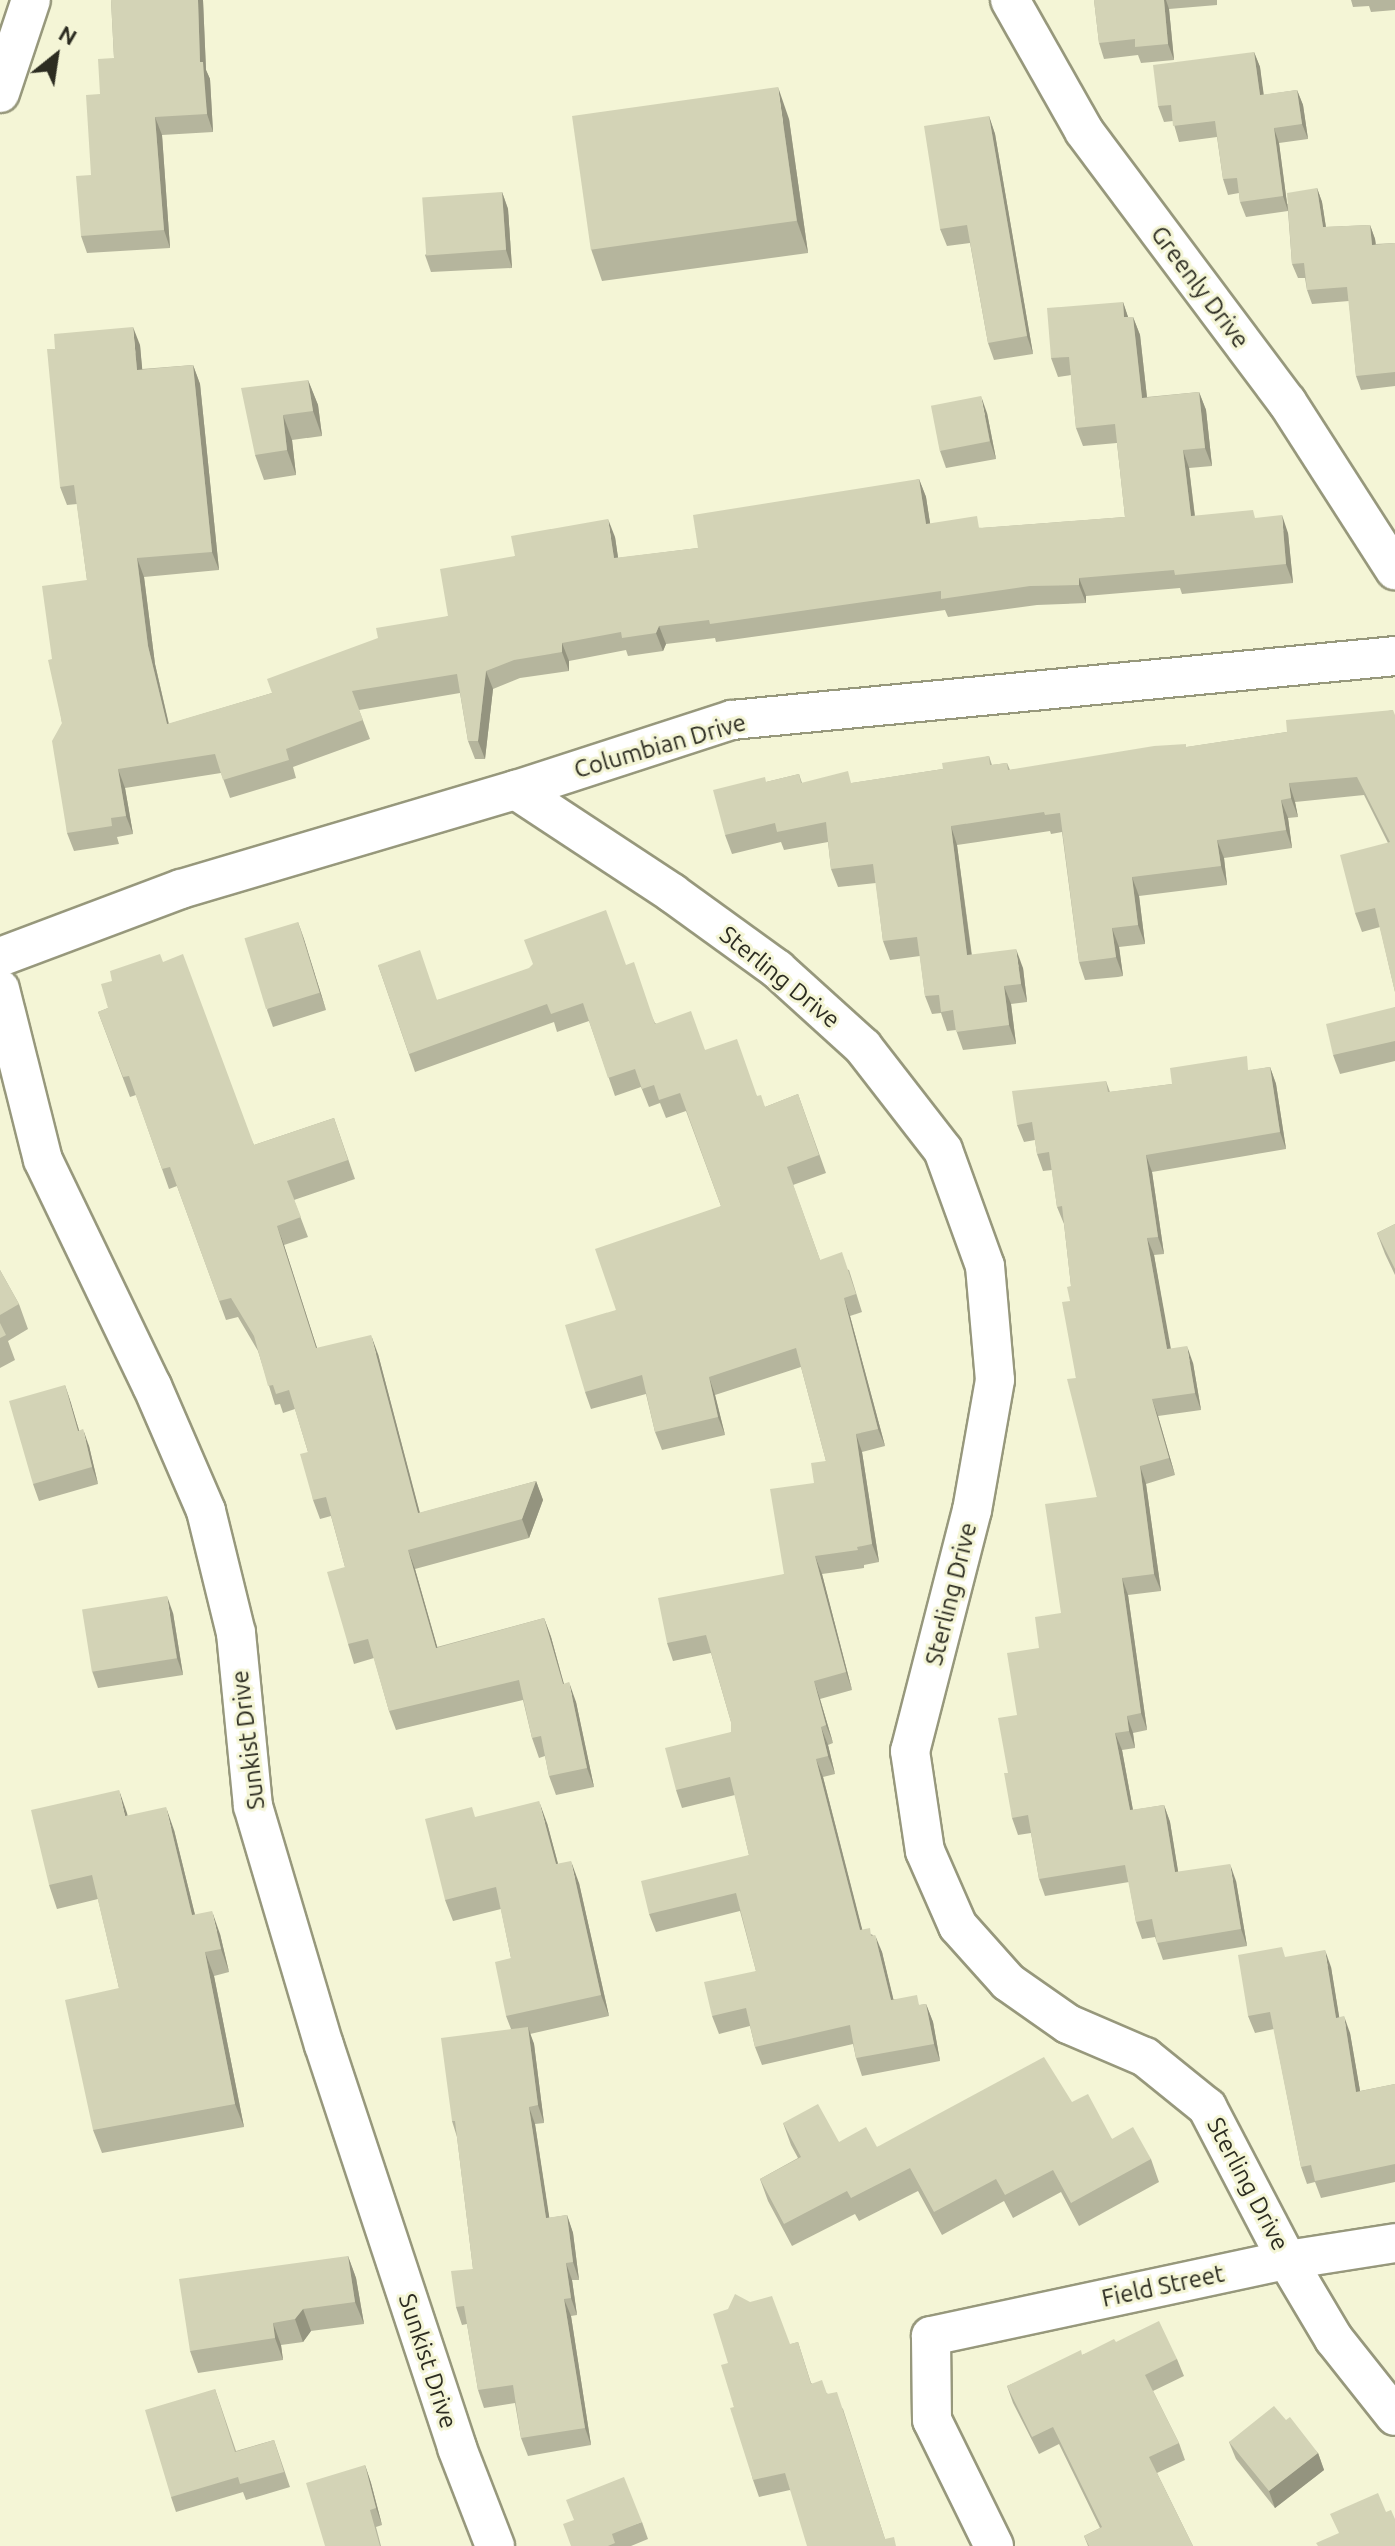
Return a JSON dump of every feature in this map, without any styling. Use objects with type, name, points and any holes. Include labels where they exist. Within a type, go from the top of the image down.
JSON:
[{"type":"street","points":[[0,93],[31,0]]},
{"type":"street","name":"Greenly Drive","points":[[1010,0],[1084,131],[1287,402],[1395,570]]},
{"type":"street","name":"Columbian Drive","points":[[0,957],[181,889],[516,790],[732,720],[1395,656]]},
{"type":"street","name":"Sterling Drive","points":[[516,790],[672,893],[777,969],[863,1047],[943,1150],[985,1266],[995,1380],[972,1510],[910,1751],[925,1851],[958,1926],[1008,1982],[1068,2024],[1145,2057],[1207,2107],[1287,2260],[1334,2339],[1395,2416]]},
{"type":"street","name":"Sunkist Drive","points":[[0,989],[43,1160],[152,1386],[206,1511],[236,1633],[253,1806],[329,2059],[457,2448],[495,2546]]},
{"type":"street","name":"Field Street","points":[[994,2546],[932,2420],[931,2336],[1287,2260],[1395,2243]]},
{"type":"building","points":[[111,0],[198,0],[200,62],[203,62],[207,114],[155,117],[164,230],[81,236],[76,176],[91,175],[86,95],[100,94],[98,59],[114,58]]},
{"type":"building","points":[[1094,0],[1164,0],[1168,44],[1135,47],[1135,39],[1099,43]]},
{"type":"building","points":[[1254,52],[1260,95],[1297,90],[1302,124],[1274,128],[1283,196],[1240,202],[1237,178],[1223,179],[1215,121],[1173,126],[1171,105],[1158,106],[1153,65]]},
{"type":"building","points":[[778,87],[797,221],[591,250],[572,116]]},
{"type":"building","points":[[989,116],[1027,336],[988,343],[967,225],[940,229],[924,126]]},
{"type":"building","points":[[1317,188],[1323,227],[1370,225],[1372,245],[1395,243],[1395,372],[1356,376],[1347,287],[1307,290],[1304,263],[1292,264],[1287,193]]},
{"type":"building","points":[[502,192],[506,250],[426,255],[422,198]]},
{"type":"building","points":[[1123,302],[1124,317],[1133,317],[1142,398],[1199,392],[1205,448],[1183,450],[1191,516],[1253,510],[1255,518],[1282,515],[1286,564],[1175,575],[1174,570],[1079,578],[1079,585],[1030,586],[941,599],[941,591],[710,624],[709,620],[659,626],[656,633],[622,638],[621,632],[562,643],[562,652],[514,660],[486,671],[478,741],[468,741],[457,674],[352,691],[363,720],[286,749],[289,760],[223,780],[215,754],[118,769],[126,816],[111,818],[112,826],[67,833],[52,741],[62,723],[48,660],[52,659],[42,586],[87,580],[74,485],[60,487],[47,349],[55,349],[54,334],[133,327],[137,370],[193,365],[212,552],[137,558],[148,646],[167,724],[272,693],[267,679],[378,638],[376,628],[448,616],[440,569],[515,556],[511,536],[608,519],[614,558],[698,548],[693,515],[919,479],[926,524],[977,516],[979,528],[1125,517],[1115,424],[1076,428],[1069,357],[1051,358],[1047,308]]},
{"type":"building","points":[[308,380],[313,411],[283,415],[287,450],[255,455],[241,388]]},
{"type":"building","points":[[981,396],[990,441],[940,451],[931,406]]},
{"type":"building","points":[[1393,710],[1395,992],[1375,908],[1355,913],[1340,855],[1390,842],[1357,777],[1289,783],[1291,798],[1281,800],[1286,830],[1217,840],[1221,866],[1132,877],[1138,925],[1112,928],[1116,957],[1079,962],[1060,813],[1045,815],[1044,812],[951,826],[967,955],[1016,949],[1021,984],[1004,986],[1009,1025],[956,1032],[953,1010],[941,1012],[939,995],[925,996],[917,937],[883,941],[873,864],[831,869],[826,822],[777,832],[775,823],[725,835],[713,790],[765,777],[766,782],[799,774],[801,783],[848,771],[851,783],[943,769],[942,763],[989,756],[990,765],[1007,763],[1008,770],[1154,746],[1186,744],[1186,747],[1287,732],[1286,720]]},
{"type":"building","points":[[606,910],[626,965],[634,962],[655,1024],[691,1011],[705,1050],[737,1039],[757,1096],[761,1095],[765,1107],[798,1094],[819,1155],[787,1167],[820,1260],[842,1252],[856,1294],[844,1298],[878,1429],[856,1434],[872,1544],[857,1547],[858,1550],[815,1556],[846,1672],[814,1681],[826,1725],[821,1727],[828,1756],[816,1759],[860,1930],[870,1928],[871,1936],[875,1935],[891,2000],[917,1995],[919,2005],[926,2004],[934,2044],[856,2058],[850,2025],[755,2047],[746,2008],[712,2016],[704,1982],[756,1971],[736,1893],[649,1914],[641,1881],[749,1855],[730,1777],[676,1790],[665,1748],[731,1732],[731,1722],[706,1635],[667,1643],[658,1598],[784,1574],[770,1489],[814,1483],[811,1463],[826,1461],[796,1348],[709,1377],[718,1417],[655,1432],[642,1375],[585,1392],[565,1325],[616,1310],[595,1249],[721,1206],[680,1093],[659,1100],[654,1085],[642,1089],[635,1069],[608,1078],[583,1003],[551,1014],[547,1004],[409,1054],[378,965],[420,950],[437,1000],[529,968],[533,964],[524,940]]},
{"type":"building","points":[[298,922],[320,993],[266,1009],[244,938]]},
{"type":"building","points":[[160,954],[163,962],[183,954],[254,1145],[334,1118],[348,1160],[287,1181],[301,1217],[277,1226],[316,1348],[371,1335],[418,1513],[536,1481],[522,1519],[408,1550],[436,1648],[544,1618],[563,1684],[569,1682],[587,1768],[549,1776],[541,1736],[532,1738],[519,1680],[389,1711],[368,1639],[348,1644],[327,1572],[345,1567],[326,1497],[313,1500],[300,1454],[308,1452],[289,1390],[276,1394],[273,1385],[268,1386],[254,1336],[231,1298],[219,1301],[170,1167],[162,1169],[129,1076],[123,1077],[98,1012],[108,1008],[101,984],[112,981],[110,971]]},
{"type":"building","points":[[1395,1007],[1395,1041],[1333,1055],[1326,1024]]},
{"type":"building","points":[[1247,1056],[1248,1070],[1270,1067],[1280,1132],[1146,1155],[1158,1237],[1147,1238],[1167,1349],[1187,1346],[1195,1393],[1152,1399],[1169,1458],[1140,1466],[1154,1574],[1122,1578],[1141,1713],[1127,1716],[1129,1731],[1115,1733],[1130,1810],[1164,1805],[1175,1872],[1230,1864],[1241,1929],[1157,1943],[1152,1919],[1136,1922],[1125,1865],[1039,1879],[1028,1815],[1012,1818],[1004,1773],[1008,1773],[998,1718],[1017,1715],[1007,1653],[1039,1648],[1035,1617],[1061,1613],[1045,1504],[1097,1497],[1067,1379],[1076,1378],[1062,1302],[1070,1301],[1067,1287],[1071,1286],[1062,1206],[1057,1207],[1049,1152],[1037,1154],[1032,1122],[1017,1125],[1012,1091],[1106,1081],[1108,1092],[1172,1084],[1170,1068]]},
{"type":"building","points":[[1395,1224],[1395,1269],[1377,1233]]},
{"type":"building","points":[[0,1270],[19,1304],[0,1315]]},
{"type":"building","points":[[0,1323],[6,1335],[0,1338]]},
{"type":"building","points":[[65,1385],[78,1431],[83,1429],[92,1467],[33,1484],[9,1401]]},
{"type":"building","points":[[167,1596],[177,1658],[92,1672],[82,1609]]},
{"type":"building","points":[[119,1790],[125,1816],[166,1807],[192,1915],[212,1911],[221,1949],[205,1952],[235,2104],[93,2130],[65,2000],[119,1988],[92,1875],[49,1885],[31,1810]]},
{"type":"building","points":[[539,1801],[556,1864],[571,1861],[601,1995],[506,2016],[495,1962],[511,1958],[496,1887],[445,1900],[425,1819],[472,1807],[475,1817]]},
{"type":"building","points":[[1282,1947],[1285,1957],[1325,1950],[1336,2018],[1344,2016],[1356,2092],[1395,2084],[1395,2164],[1315,2181],[1311,2165],[1301,2167],[1270,2012],[1248,2016],[1238,1955]]},
{"type":"building","points":[[528,2027],[538,2105],[529,2107],[546,2218],[567,2215],[573,2262],[566,2263],[571,2298],[564,2299],[585,2428],[521,2438],[513,2385],[478,2390],[464,2306],[456,2307],[451,2271],[473,2269],[455,2121],[452,2121],[441,2038]]},
{"type":"building","points":[[1044,2057],[1072,2102],[1088,2094],[1112,2139],[1133,2127],[1151,2159],[1071,2203],[1053,2170],[1005,2195],[996,2179],[934,2212],[910,2168],[851,2198],[847,2191],[784,2224],[760,2179],[801,2157],[783,2123],[818,2104],[839,2142],[866,2127],[877,2147]]},
{"type":"building","points":[[348,2256],[355,2302],[303,2309],[295,2319],[273,2323],[275,2338],[190,2351],[179,2279]]},
{"type":"building","points":[[735,2294],[750,2302],[772,2296],[790,2344],[798,2342],[811,2384],[822,2380],[827,2394],[837,2392],[885,2539],[894,2537],[896,2546],[807,2546],[785,2473],[753,2480],[730,2408],[734,2407],[721,2365],[728,2363],[713,2314],[728,2309]]},
{"type":"building","points":[[1159,2321],[1177,2359],[1145,2375],[1179,2443],[1149,2457],[1193,2546],[1089,2546],[1084,2536],[1102,2527],[1053,2427],[1032,2437],[1007,2386],[1081,2350],[1082,2355]]},
{"type":"building","points":[[215,2389],[235,2452],[274,2440],[284,2472],[240,2484],[238,2477],[171,2497],[145,2410]]},
{"type":"building","points":[[1274,2406],[1286,2420],[1290,2417],[1318,2453],[1269,2491],[1229,2442]]},
{"type":"building","points":[[365,2465],[376,2508],[370,2510],[380,2546],[325,2546],[306,2483]]},
{"type":"building","points":[[624,2477],[642,2522],[612,2534],[615,2543],[608,2546],[571,2546],[563,2524],[574,2520],[566,2500]]},
{"type":"building","points":[[1378,2493],[1386,2512],[1391,2510],[1395,2519],[1395,2546],[1318,2546],[1316,2543],[1339,2533],[1330,2514]]}]
